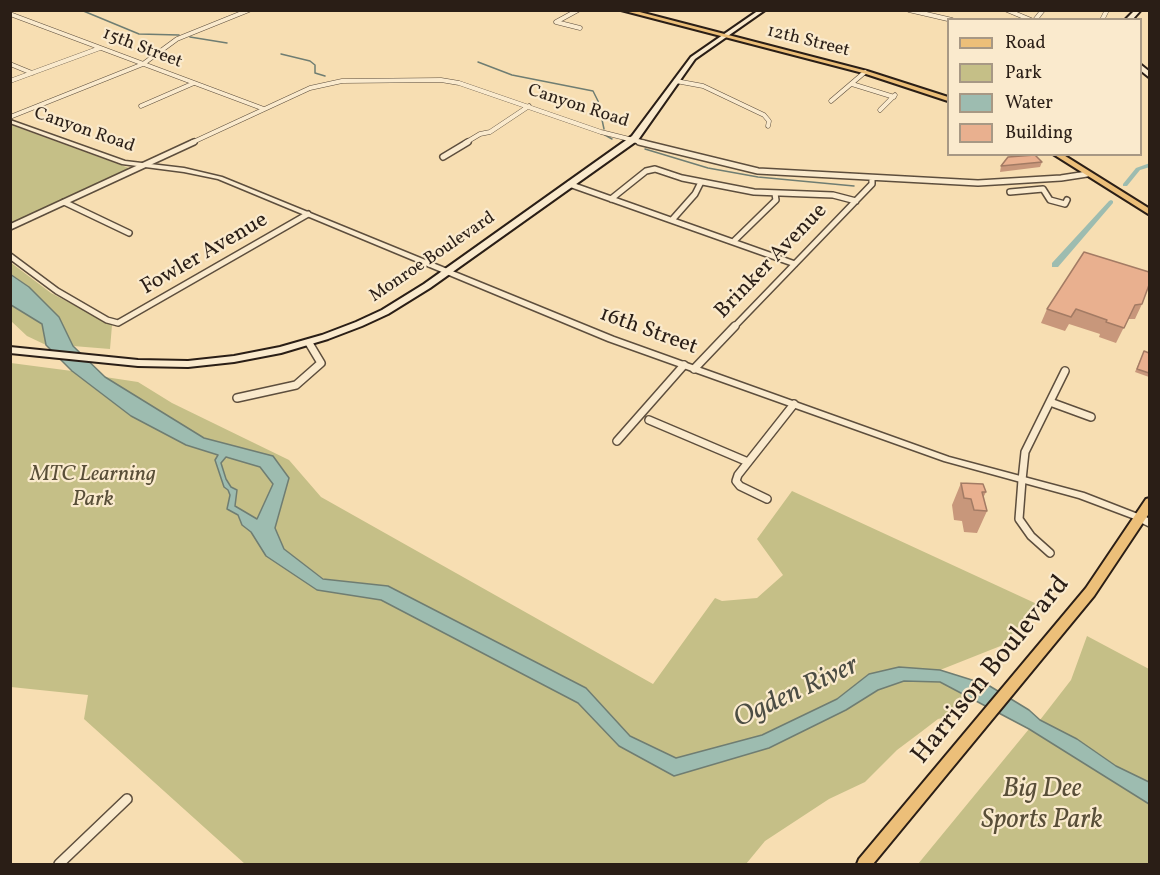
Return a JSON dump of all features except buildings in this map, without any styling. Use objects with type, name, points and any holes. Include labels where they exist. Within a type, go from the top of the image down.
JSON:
[{"type":"main road","name":"12th Street","points":[[623,10],[865,72],[947,99]]},
{"type":"main road","name":"Monroe Boulevard","points":[[10,350],[160,364],[195,363],[250,356],[309,343],[351,328],[385,312],[447,271],[631,140],[693,58],[762,10]]},
{"type":"main road","points":[[1059,156],[1149,213]]},
{"type":"main road","name":"Harrison Boulevard","points":[[864,864],[1094,586],[1145,520],[1149,502]]},
{"type":"street","points":[[10,119],[143,64],[171,42],[249,10]]},
{"type":"street","points":[[578,10],[556,22],[580,28]]},
{"type":"street","points":[[909,10],[947,19]]},
{"type":"street","points":[[1007,10],[1028,18]]},
{"type":"street","name":"15th Street","points":[[10,14],[264,109]]},
{"type":"street","points":[[10,81],[100,48]]},
{"type":"street","points":[[10,64],[32,73]]},
{"type":"street","points":[[831,101],[865,72]]},
{"type":"street","name":"Canyon Road","points":[[10,119],[124,163],[140,166],[322,83],[366,80],[453,82],[631,140],[758,171],[1002,183],[1086,174]]},
{"type":"street","points":[[676,81],[703,86],[764,115],[769,121],[768,126]]},
{"type":"street","points":[[141,106],[194,83]]},
{"type":"street","points":[[852,84],[895,95],[880,110]]},
{"type":"street","points":[[443,157],[480,134],[490,132],[529,106]]},
{"type":"street","points":[[10,227],[140,166]]},
{"type":"street","name":"16th Street","points":[[140,166],[202,173],[308,214],[610,339],[947,459],[1082,495],[1145,520]]},
{"type":"street","points":[[610,199],[650,169],[701,182],[775,194],[833,195],[856,201]]},
{"type":"street","name":"Brinker Avenue","points":[[694,369],[872,184],[872,178]]},
{"type":"street","points":[[672,220],[701,182]]},
{"type":"street","points":[[569,184],[795,264]]},
{"type":"street","points":[[1010,192],[1043,189],[1050,200],[1065,204],[1067,200]]},
{"type":"street","points":[[734,241],[776,200],[775,194]]},
{"type":"street","points":[[64,201],[129,233]]},
{"type":"street","name":"Fowler Avenue","points":[[10,256],[57,291],[107,320],[118,322],[127,320],[308,214]]},
{"type":"street","points":[[237,398],[296,385],[321,363],[309,343]]},
{"type":"street","points":[[617,441],[684,365]]},
{"type":"street","points":[[1050,553],[1031,536],[1019,519],[1024,452],[1065,371]]},
{"type":"street","points":[[1050,402],[1091,417]]},
{"type":"street","points":[[767,499],[737,484],[738,475],[794,404]]},
{"type":"street","points":[[649,420],[748,462]]},
{"type":"street","points":[[59,864],[127,799]]},
{"type":"green space","points":[[11,125],[129,168],[11,223]]},
{"type":"green space","points":[[10,262],[51,293],[112,325],[110,349],[73,346],[59,317],[29,287],[11,274]]},
{"type":"green space","points":[[10,305],[42,324],[46,345],[27,336],[11,321]]},
{"type":"green space","name":"MTC Learning Park","points":[[11,363],[72,371],[131,416],[186,445],[260,467],[273,484],[251,532],[317,590],[381,600],[579,703],[619,746],[674,776],[846,710],[878,690],[904,681],[940,682],[974,698],[958,714],[938,719],[897,750],[865,782],[829,799],[765,841],[746,864],[245,864],[84,719],[88,695],[11,687]]},
{"type":"green space","points":[[105,377],[138,382],[172,403],[289,460],[321,497],[653,684],[715,598],[722,601],[757,598],[783,575],[757,539],[792,491],[1037,604],[1003,645],[940,670],[899,667],[869,674],[837,699],[762,735],[676,759],[630,736],[586,688],[388,586],[324,579],[284,549],[274,527],[289,478],[273,456],[204,438]]},
{"type":"green space","points":[[1087,636],[1149,669],[1149,782],[1116,766],[1077,739],[1040,720],[1071,680]]},
{"type":"green space","name":"Big Dee Sports Park","points":[[1029,729],[1149,804],[1149,864],[918,864]]},
{"type":"water","points":[[10,274],[29,287],[59,317],[73,346],[105,377],[204,438],[273,456],[289,478],[275,528],[284,549],[323,579],[388,586],[586,688],[630,736],[676,758],[762,735],[837,699],[869,674],[899,667],[940,670],[988,685],[1029,710],[1040,720],[1077,739],[1116,766],[1149,782],[1149,804],[1029,729],[940,682],[904,681],[878,690],[846,710],[769,748],[674,776],[619,746],[578,703],[381,600],[317,590],[266,556],[251,532],[242,525],[238,515],[227,509],[230,495],[224,487],[215,460],[218,455],[186,445],[131,416],[72,371],[46,345],[42,324],[11,305]],"holes":[[[226,457],[260,467],[273,484],[257,519],[235,506],[237,490],[231,487],[226,479],[221,463]]]},
{"type":"waterway","points":[[81,10],[139,34],[179,35]]},
{"type":"waterway","points":[[190,37],[227,43]]},
{"type":"waterway","points":[[281,54],[310,61],[315,65],[315,73],[325,76]]},
{"type":"waterway","points":[[478,62],[512,75],[593,91],[598,101],[604,129]]},
{"type":"waterway","points":[[605,135],[612,139]]},
{"type":"waterway","points":[[645,149],[708,168],[758,177],[854,186]]},
{"type":"waterway","points":[[1125,185],[1138,169],[1150,165]]},
{"type":"waterway","points":[[1055,265],[1111,202]]},
{"type":"water label","name":"Ogden River","points":[[797,694]]}]
